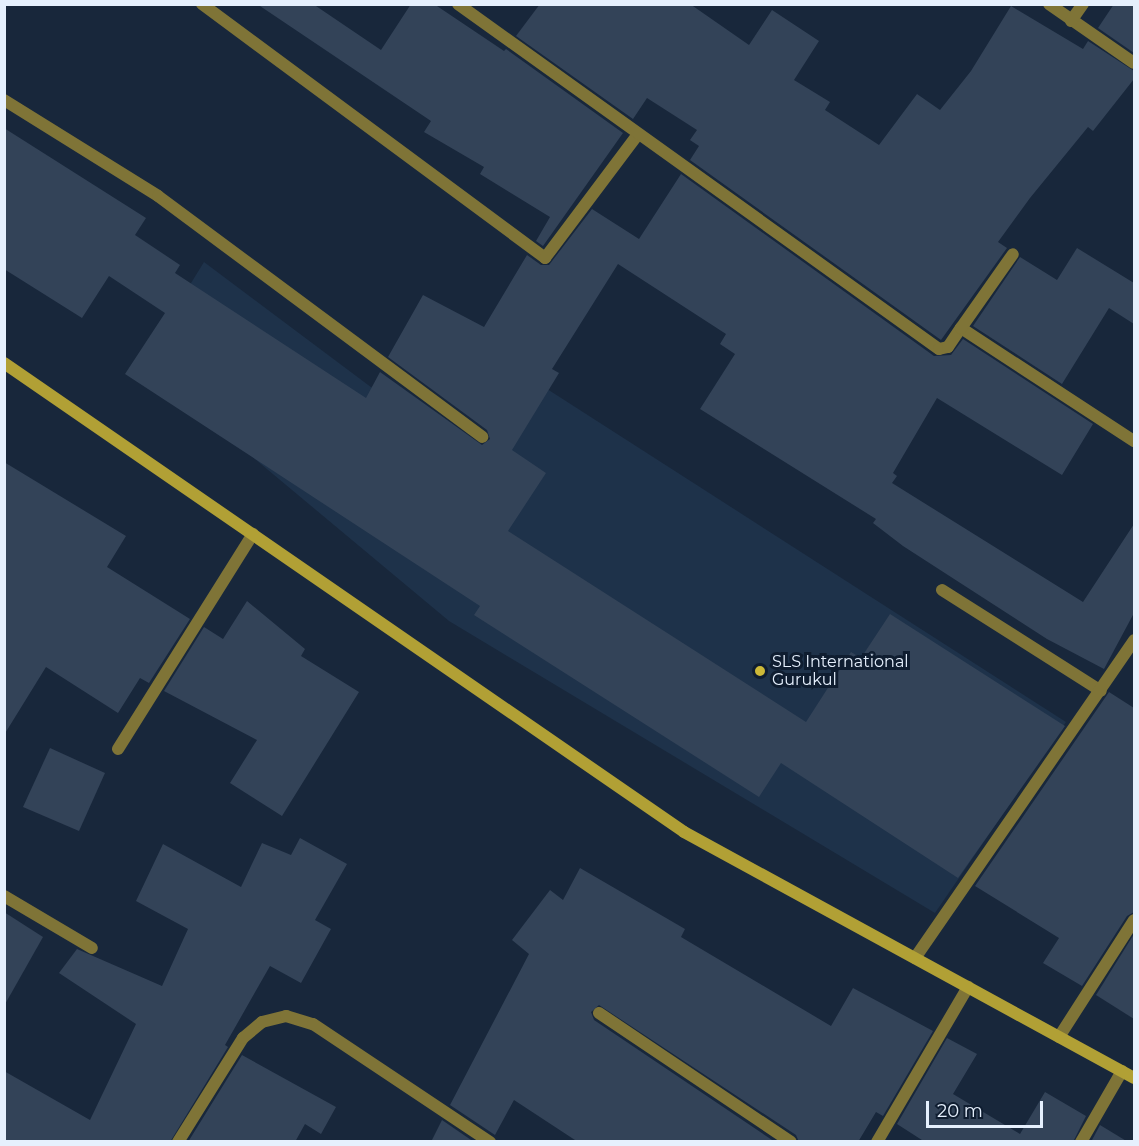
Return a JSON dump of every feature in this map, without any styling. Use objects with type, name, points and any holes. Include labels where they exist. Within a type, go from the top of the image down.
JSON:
[{"type":"main road","points":[[4,363],[684,832],[1134,1078]]},
{"type":"street","points":[[202,4],[545,258],[638,134]]},
{"type":"street","points":[[458,4],[939,349],[948,347],[1013,254]]},
{"type":"street","points":[[1049,4],[1134,63]]},
{"type":"street","points":[[1071,21],[1083,4]]},
{"type":"street","points":[[4,100],[158,196],[482,437]]},
{"type":"street","points":[[961,328],[1134,441]]},
{"type":"street","points":[[118,749],[253,534]]},
{"type":"street","points":[[942,590],[1101,691]]},
{"type":"street","points":[[915,958],[1134,640]]},
{"type":"street","points":[[4,896],[92,948]]},
{"type":"street","points":[[1059,1037],[1134,920]]},
{"type":"street","points":[[878,1142],[968,987]]},
{"type":"street","points":[[599,1013],[791,1142]]},
{"type":"street","points":[[178,1142],[243,1038],[262,1022],[286,1016],[314,1024],[490,1142]]},
{"type":"street","points":[[1081,1142],[1122,1071]]},
{"type":"shaded area","name":"SLS International Gurukul","points":[[204,262],[491,477],[544,387],[1066,722],[935,913],[449,621],[141,364]]},
{"type":"building","points":[[257,4],[313,4],[381,50],[411,4],[434,4],[504,51],[506,49],[623,133],[543,246],[536,241],[550,217],[480,174],[484,167],[424,132],[431,121]]},
{"type":"building","points":[[540,4],[690,4],[749,45],[772,10],[819,41],[794,80],[830,102],[825,110],[879,145],[917,94],[940,110],[971,71],[1011,6],[1083,49],[1088,41],[1134,71],[1134,79],[1093,131],[1088,127],[1030,198],[998,242],[1007,248],[941,340],[690,160],[699,146],[690,140],[697,130],[647,98],[633,119],[516,36]]},
{"type":"building","points":[[1114,4],[1134,4],[1134,53],[1098,28]]},
{"type":"building","points":[[4,128],[146,218],[135,235],[180,265],[175,273],[366,398],[380,372],[482,445],[490,439],[487,430],[388,357],[423,295],[484,327],[527,255],[541,265],[549,265],[592,209],[639,239],[681,174],[934,356],[951,355],[963,339],[1093,424],[1062,475],[937,398],[893,473],[897,476],[892,483],[1083,602],[1134,524],[1134,613],[1104,669],[1047,639],[903,546],[873,523],[876,519],[700,409],[735,354],[720,344],[726,334],[618,264],[552,369],[559,373],[512,450],[546,473],[508,531],[806,722],[851,652],[861,658],[890,614],[1065,726],[958,878],[781,763],[759,797],[474,615],[480,606],[125,374],[165,313],[109,276],[82,318],[4,269]]},
{"type":"building","points":[[1077,248],[1134,283],[1134,324],[1109,308],[1062,384],[973,326],[1020,257],[1057,280]]},
{"type":"building","points":[[4,462],[126,536],[107,567],[190,619],[149,683],[140,678],[118,713],[46,667],[4,735]]},
{"type":"building","points":[[247,601],[305,649],[301,656],[359,692],[282,816],[230,783],[257,740],[164,691],[204,627],[223,639]]},
{"type":"building","points":[[1109,692],[1134,708],[1134,912],[1127,916],[1082,986],[1043,963],[1059,938],[975,886]]},
{"type":"building","points":[[50,748],[105,773],[79,831],[23,807]]},
{"type":"building","points":[[300,838],[347,864],[315,920],[331,929],[301,983],[270,966],[225,1045],[228,1047],[170,1142],[4,1142],[4,1071],[90,1120],[136,1024],[59,973],[77,949],[162,986],[188,929],[136,901],[163,844],[241,887],[262,843],[291,855]]},
{"type":"building","points":[[580,868],[685,929],[681,937],[831,1026],[853,988],[933,1031],[883,1116],[876,1112],[858,1142],[799,1142],[796,1135],[599,1005],[591,1012],[594,1020],[775,1142],[578,1142],[514,1100],[495,1135],[450,1105],[529,954],[512,940],[550,890],[563,900]]},
{"type":"building","points":[[4,912],[43,937],[4,1006]]},
{"type":"building","points":[[1134,934],[1134,1019],[1096,995]]},
{"type":"building","points":[[947,1038],[977,1054],[953,1094],[1020,1134],[1045,1092],[1086,1116],[1073,1142],[925,1142],[897,1124]]},
{"type":"building","points":[[242,1055],[336,1107],[321,1134],[305,1124],[295,1142],[188,1142]]},
{"type":"building","points":[[442,1120],[474,1142],[431,1142]]},
{"type":"building","points":[[1100,1125],[1128,1142],[1091,1142]]},
{"type":"place","name":"SLS International Gurukul","points":[[760,671]]}]
